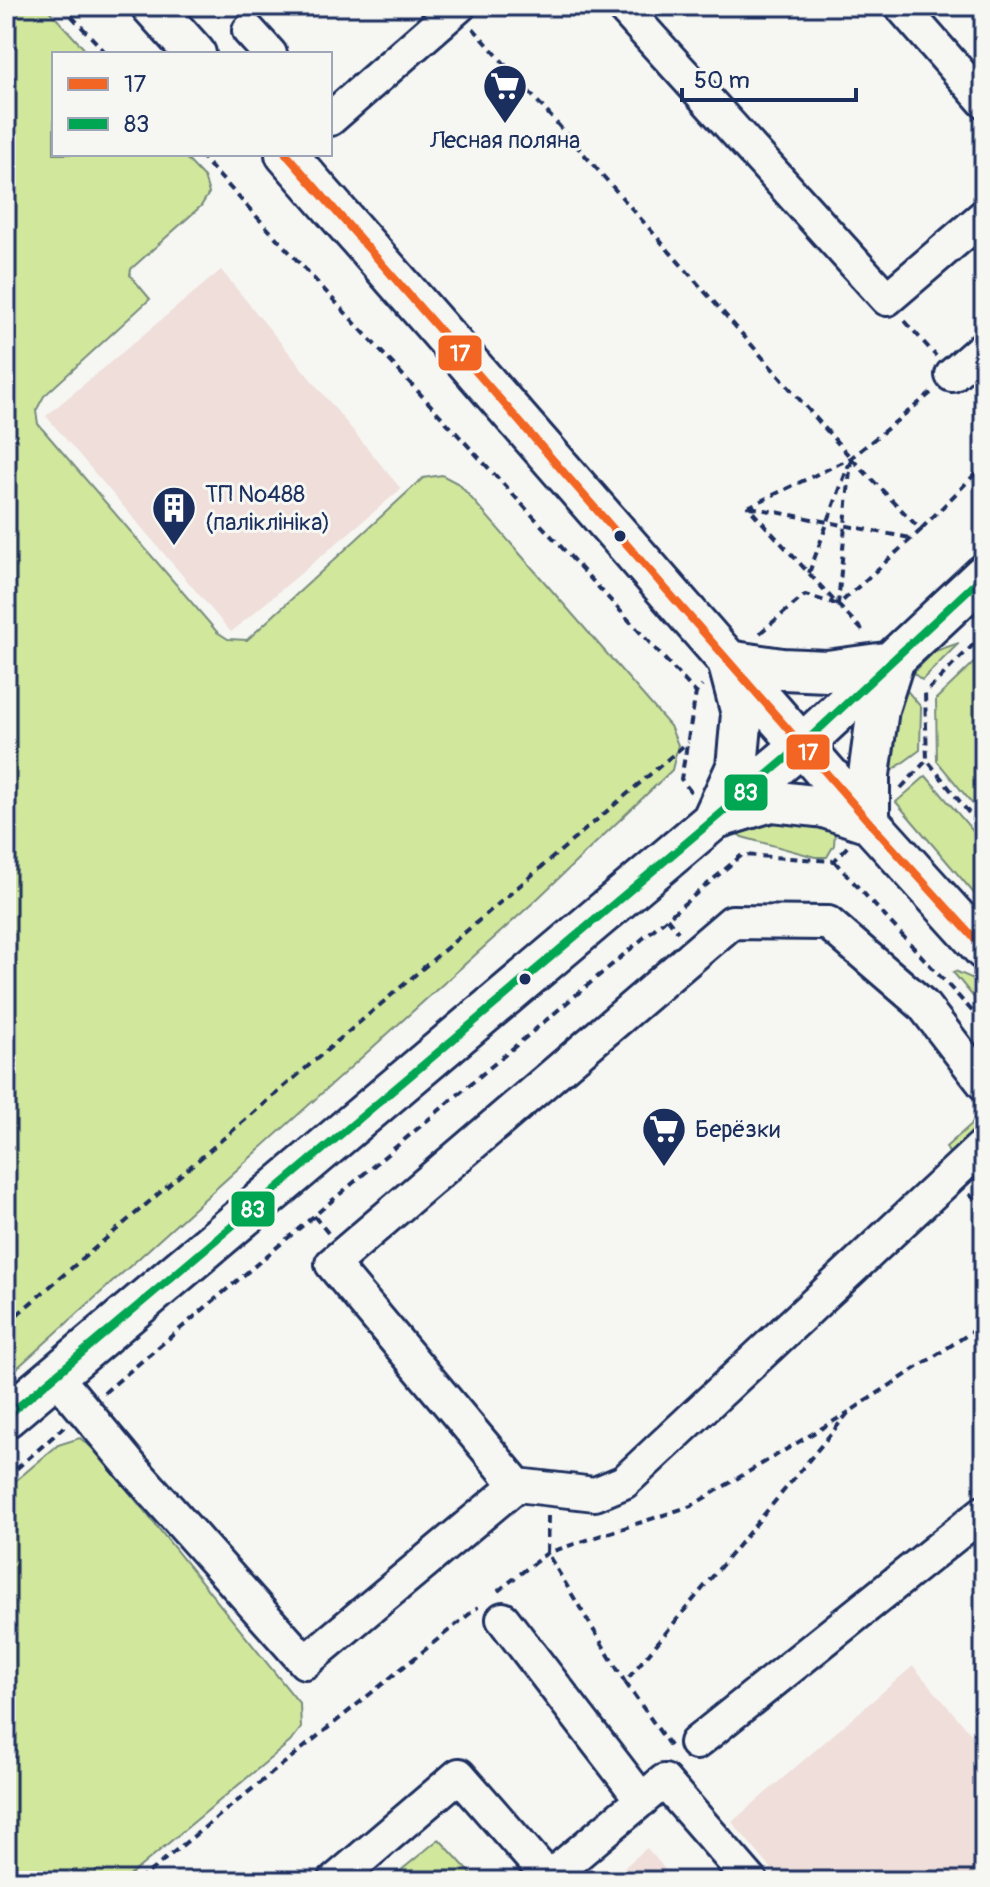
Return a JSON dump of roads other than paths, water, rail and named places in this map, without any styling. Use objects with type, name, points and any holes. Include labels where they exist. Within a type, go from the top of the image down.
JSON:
[{"type":"main road","points":[[152,6],[193,52]]},
{"type":"main road","points":[[291,156],[802,745],[862,830],[984,949]]},
{"type":"main road","points":[[729,661],[782,669],[827,671],[881,649],[984,575]]},
{"type":"main road","points":[[702,806],[802,745],[881,649]]},
{"type":"main road","points":[[862,830],[878,709],[881,649]]},
{"type":"main road","points":[[6,1417],[702,806],[737,767],[742,714],[729,661]]},
{"type":"main road","points":[[702,806],[771,801],[824,807],[862,830]]},
{"type":"street","points":[[622,6],[887,299],[984,216]]},
{"type":"street","points":[[332,116],[458,7]]},
{"type":"street","points":[[908,8],[984,101]]},
{"type":"street","points":[[952,375],[984,347]]},
{"type":"street","points":[[984,1084],[923,1005],[828,923],[732,922],[332,1264],[533,1487],[595,1494],[624,1482],[984,1145]]},
{"type":"street","points":[[55,1375],[133,1469],[305,1662],[533,1487]]},
{"type":"street","points":[[696,1743],[984,1512]]},
{"type":"street","points":[[503,1619],[653,1790],[751,1881]]},
{"type":"street","points":[[335,1881],[459,1775],[547,1880],[653,1790]]},
{"type":"place","name":"Лесная поляна","points":[[505,125]]},
{"type":"place","name":"ТП №488 (паліклініка)","points":[[174,547]]},
{"type":"place","name":"Берёзки","points":[[664,1168]]}]
